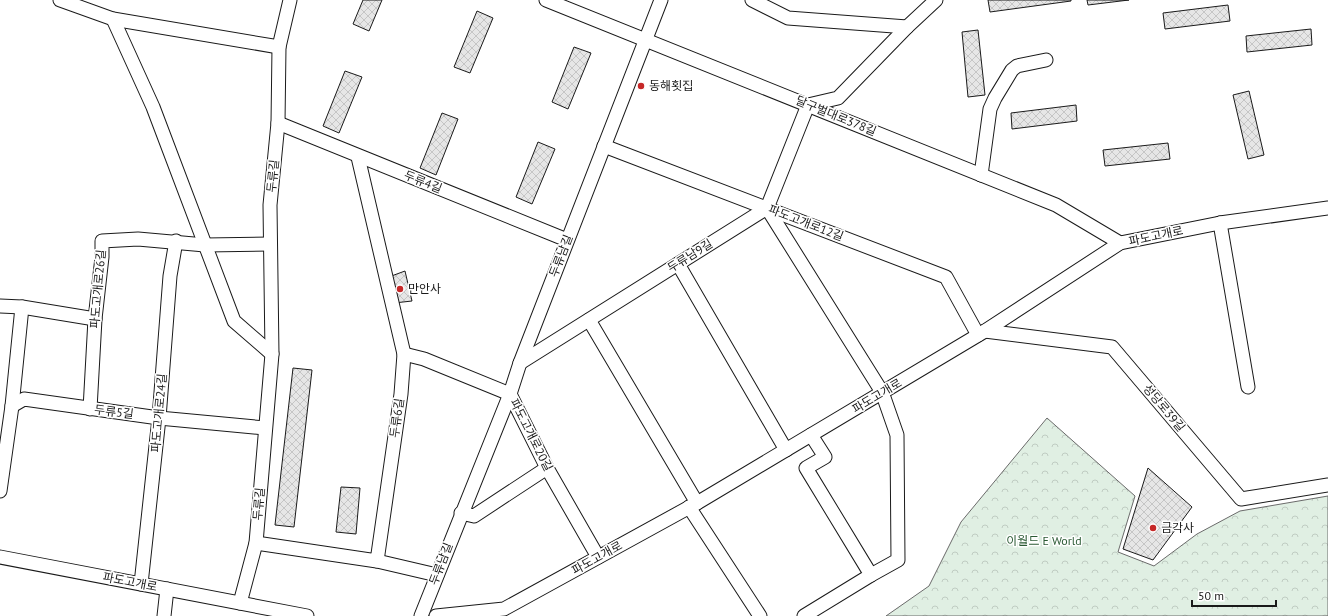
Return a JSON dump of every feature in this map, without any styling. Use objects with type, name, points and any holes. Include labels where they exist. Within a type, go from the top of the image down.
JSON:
[{"type":"street","points":[[60,0],[83,4],[113,19],[279,47]]},
{"type":"street","name":"두류길","points":[[240,603],[256,544],[272,354],[270,204],[278,123],[279,47],[290,0]]},
{"type":"street","name":"달구벌대로378길","points":[[546,0],[1056,205],[1120,243]]},
{"type":"street","name":"두류남길","points":[[421,616],[436,575],[510,394],[520,363],[567,240],[661,0]]},
{"type":"street","points":[[752,0],[788,18],[907,27]]},
{"type":"street","points":[[804,616],[871,574],[898,560],[898,436],[882,392],[767,208],[808,105],[838,98],[907,27],[936,0]]},
{"type":"street","points":[[113,19],[153,107],[234,321],[272,354]]},
{"type":"street","points":[[981,174],[990,108],[994,98],[1012,70],[1017,66],[1046,60]]},
{"type":"street","name":"두류4길","points":[[278,123],[358,157],[567,240]]},
{"type":"street","name":"파도고개로12길","points":[[604,146],[946,277],[981,333]]},
{"type":"street","name":"두류6길","points":[[358,157],[404,354],[401,394],[377,561]]},
{"type":"street","name":"두류남9길","points":[[520,363],[767,208]]},
{"type":"street","name":"파도고개로","points":[[436,616],[504,609],[693,505],[786,450],[981,333],[1120,243],[1220,223],[1328,208]]},
{"type":"street","points":[[1220,223],[1248,387]]},
{"type":"street","name":"파도고개로26길","points":[[90,409],[95,319],[102,257],[102,241],[138,239],[176,241],[205,245],[270,244]]},
{"type":"street","name":"파도고개로24길","points":[[141,584],[159,418],[170,276],[176,241]]},
{"type":"street","points":[[678,264],[786,450]]},
{"type":"street","points":[[0,306],[22,307],[95,319]]},
{"type":"street","points":[[0,491],[12,406],[22,307]]},
{"type":"street","points":[[589,320],[693,505],[760,616]]},
{"type":"street","name":"성당로39길","points":[[981,333],[1112,347],[1241,499],[1328,485]]},
{"type":"street","name":"파도고개로20길","points":[[404,354],[424,359],[510,394],[547,468],[598,557]]},
{"type":"street","name":"두류5길","points":[[12,406],[24,399],[159,418],[265,428]]},
{"type":"street","points":[[811,435],[825,456],[806,468],[871,574]]},
{"type":"street","points":[[461,513],[474,516],[547,468]]},
{"type":"street","points":[[256,544],[377,561],[436,575]]},
{"type":"street","name":"파도고개로","points":[[0,557],[240,603],[261,612],[307,616]]},
{"type":"street","points":[[164,616],[167,589]]},
{"type":"green space","name":"이월드 E World","points":[[1047,418],[1135,496],[1118,552],[1154,566],[1197,534],[1240,511],[1328,496],[1328,616],[886,616],[929,586],[961,522]]},
{"type":"building","points":[[363,0],[382,0],[369,31],[353,24]]},
{"type":"building","points":[[988,0],[1071,0],[1071,1],[990,12]]},
{"type":"building","points":[[1087,0],[1129,0],[1088,5]]},
{"type":"building","points":[[1228,5],[1230,21],[1165,29],[1163,13]]},
{"type":"building","points":[[477,11],[493,18],[470,73],[454,67]]},
{"type":"building","points":[[1311,29],[1312,45],[1247,52],[1246,36]]},
{"type":"building","points":[[978,30],[985,95],[968,97],[962,32]]},
{"type":"building","points":[[574,47],[591,53],[568,109],[552,102]]},
{"type":"building","points":[[345,71],[362,77],[339,133],[323,126]]},
{"type":"building","points":[[1249,91],[1264,155],[1248,159],[1233,95]]},
{"type":"building","points":[[1076,105],[1077,121],[1012,129],[1011,113]]},
{"type":"building","points":[[442,113],[458,119],[436,175],[420,168]]},
{"type":"building","points":[[538,142],[555,149],[532,204],[516,197]]},
{"type":"building","points":[[1168,143],[1170,159],[1105,166],[1103,150]]},
{"type":"building","name":"만안사","points":[[405,271],[412,301],[394,303],[386,278]]},
{"type":"building","points":[[293,368],[312,370],[294,527],[275,525]]},
{"type":"building","name":"금각사","points":[[1148,468],[1192,507],[1153,560],[1123,549]]},
{"type":"building","points":[[341,487],[360,488],[356,534],[336,532]]},
{"type":"place","name":"동해횟집","points":[[641,86]]},
{"type":"place","name":"만안사","points":[[400,289]]},
{"type":"place","name":"금각사","points":[[1153,528]]}]
